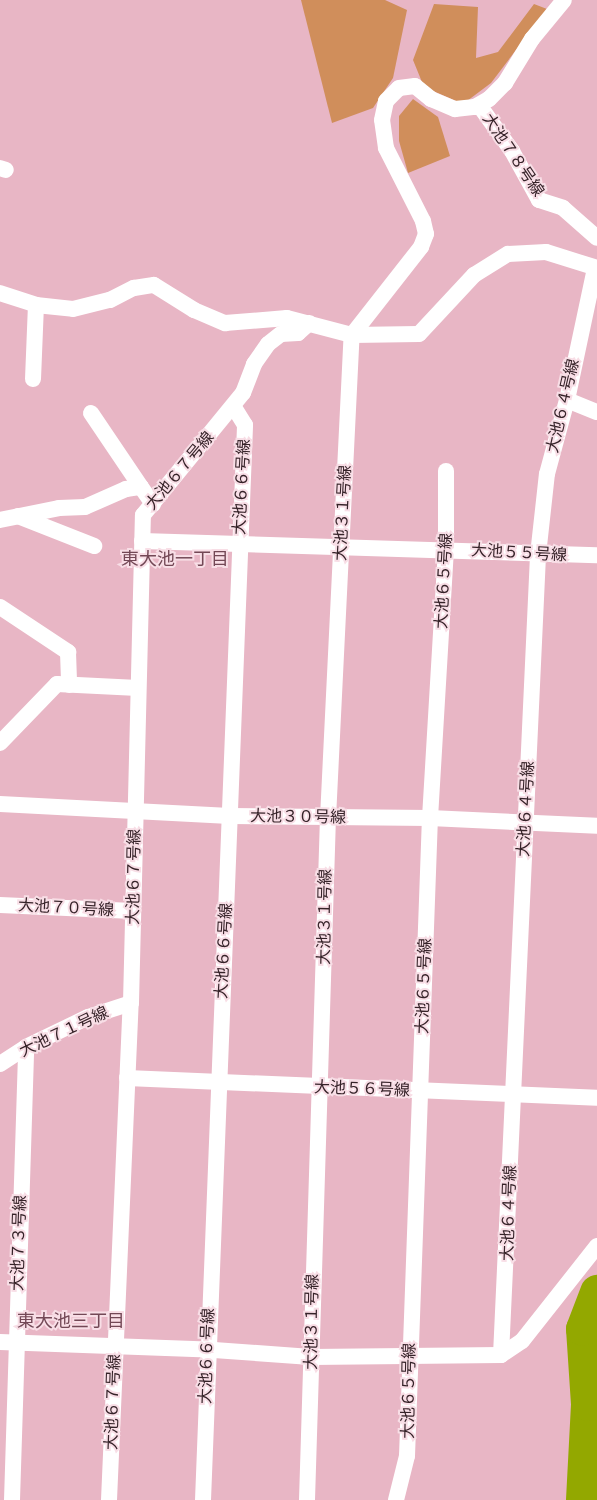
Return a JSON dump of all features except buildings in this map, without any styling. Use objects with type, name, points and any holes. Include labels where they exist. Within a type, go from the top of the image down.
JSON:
[{"type":"street","points":[[352,335],[422,247],[426,234],[423,221],[386,148],[382,120],[386,101],[399,88],[415,86],[431,98],[454,109],[479,105],[506,83],[532,39],[564,0]]},
{"type":"street","name":"大池７８号線","points":[[479,105],[512,151],[539,200],[563,208],[597,238]]},
{"type":"street","points":[[0,292],[36,305],[73,309],[110,300],[134,288],[154,285],[194,310],[224,323],[286,318],[352,335],[419,334],[474,275],[508,254],[546,252],[596,268]]},
{"type":"street","name":"大池６４号線","points":[[501,1355],[515,1094],[525,821],[538,555],[547,474],[567,400],[596,268]]},
{"type":"street","points":[[33,378],[36,305]]},
{"type":"street","name":"大池６７号線","points":[[109,1500],[130,1003],[143,515],[243,394],[254,364],[268,344],[281,334],[298,333],[309,324]]},
{"type":"street","name":"大池３１号線","points":[[307,1500],[328,818],[352,335]]},
{"type":"street","points":[[567,400],[597,412]]},
{"type":"street","name":"大池６６号線","points":[[203,1500],[206,1350],[245,425],[234,406]]},
{"type":"street","points":[[91,413],[153,504]]},
{"type":"street","name":"大池６５号線","points":[[396,1500],[407,1456],[409,1355],[430,818],[446,549],[446,471]]},
{"type":"street","points":[[0,520],[59,508],[85,507],[126,489],[141,487]]},
{"type":"street","points":[[18,516],[94,546]]},
{"type":"street","name":"大池５５号線","points":[[142,541],[239,545],[341,545],[538,555],[597,555]]},
{"type":"street","points":[[0,607],[68,652],[69,685]]},
{"type":"street","points":[[0,743],[57,684],[138,688]]},
{"type":"street","name":"大池３０号線","points":[[0,804],[230,816],[430,818],[525,821],[597,826]]},
{"type":"street","name":"大池７０号線","points":[[0,905],[133,911]]},
{"type":"street","name":"大池７１号線","points":[[0,1064],[26,1047],[88,1017],[130,1003]]},
{"type":"street","name":"大池７３号線","points":[[12,1500],[8,1343],[26,1047]]},
{"type":"street","name":"大池５６号線","points":[[127,1078],[597,1098]]},
{"type":"street","points":[[8,1343],[206,1350],[311,1358],[501,1355],[522,1341],[597,1246]]},
{"type":"shaded area","points":[[301,0],[385,0],[407,10],[393,78],[373,108],[332,123]]},
{"type":"shaded area","points":[[434,4],[478,7],[476,58],[498,52],[534,4],[547,9],[491,83],[463,104],[424,87],[413,60]]},
{"type":"shaded area","points":[[413,99],[438,117],[450,156],[408,173],[399,141],[399,116]]},
{"type":"waterway","points":[[583,1500],[588,1404],[583,1329],[597,1292]]},
{"type":"district","name":"東大池一丁目","points":[[175,559]]},
{"type":"district","name":"東大池三丁目","points":[[71,1321]]}]
